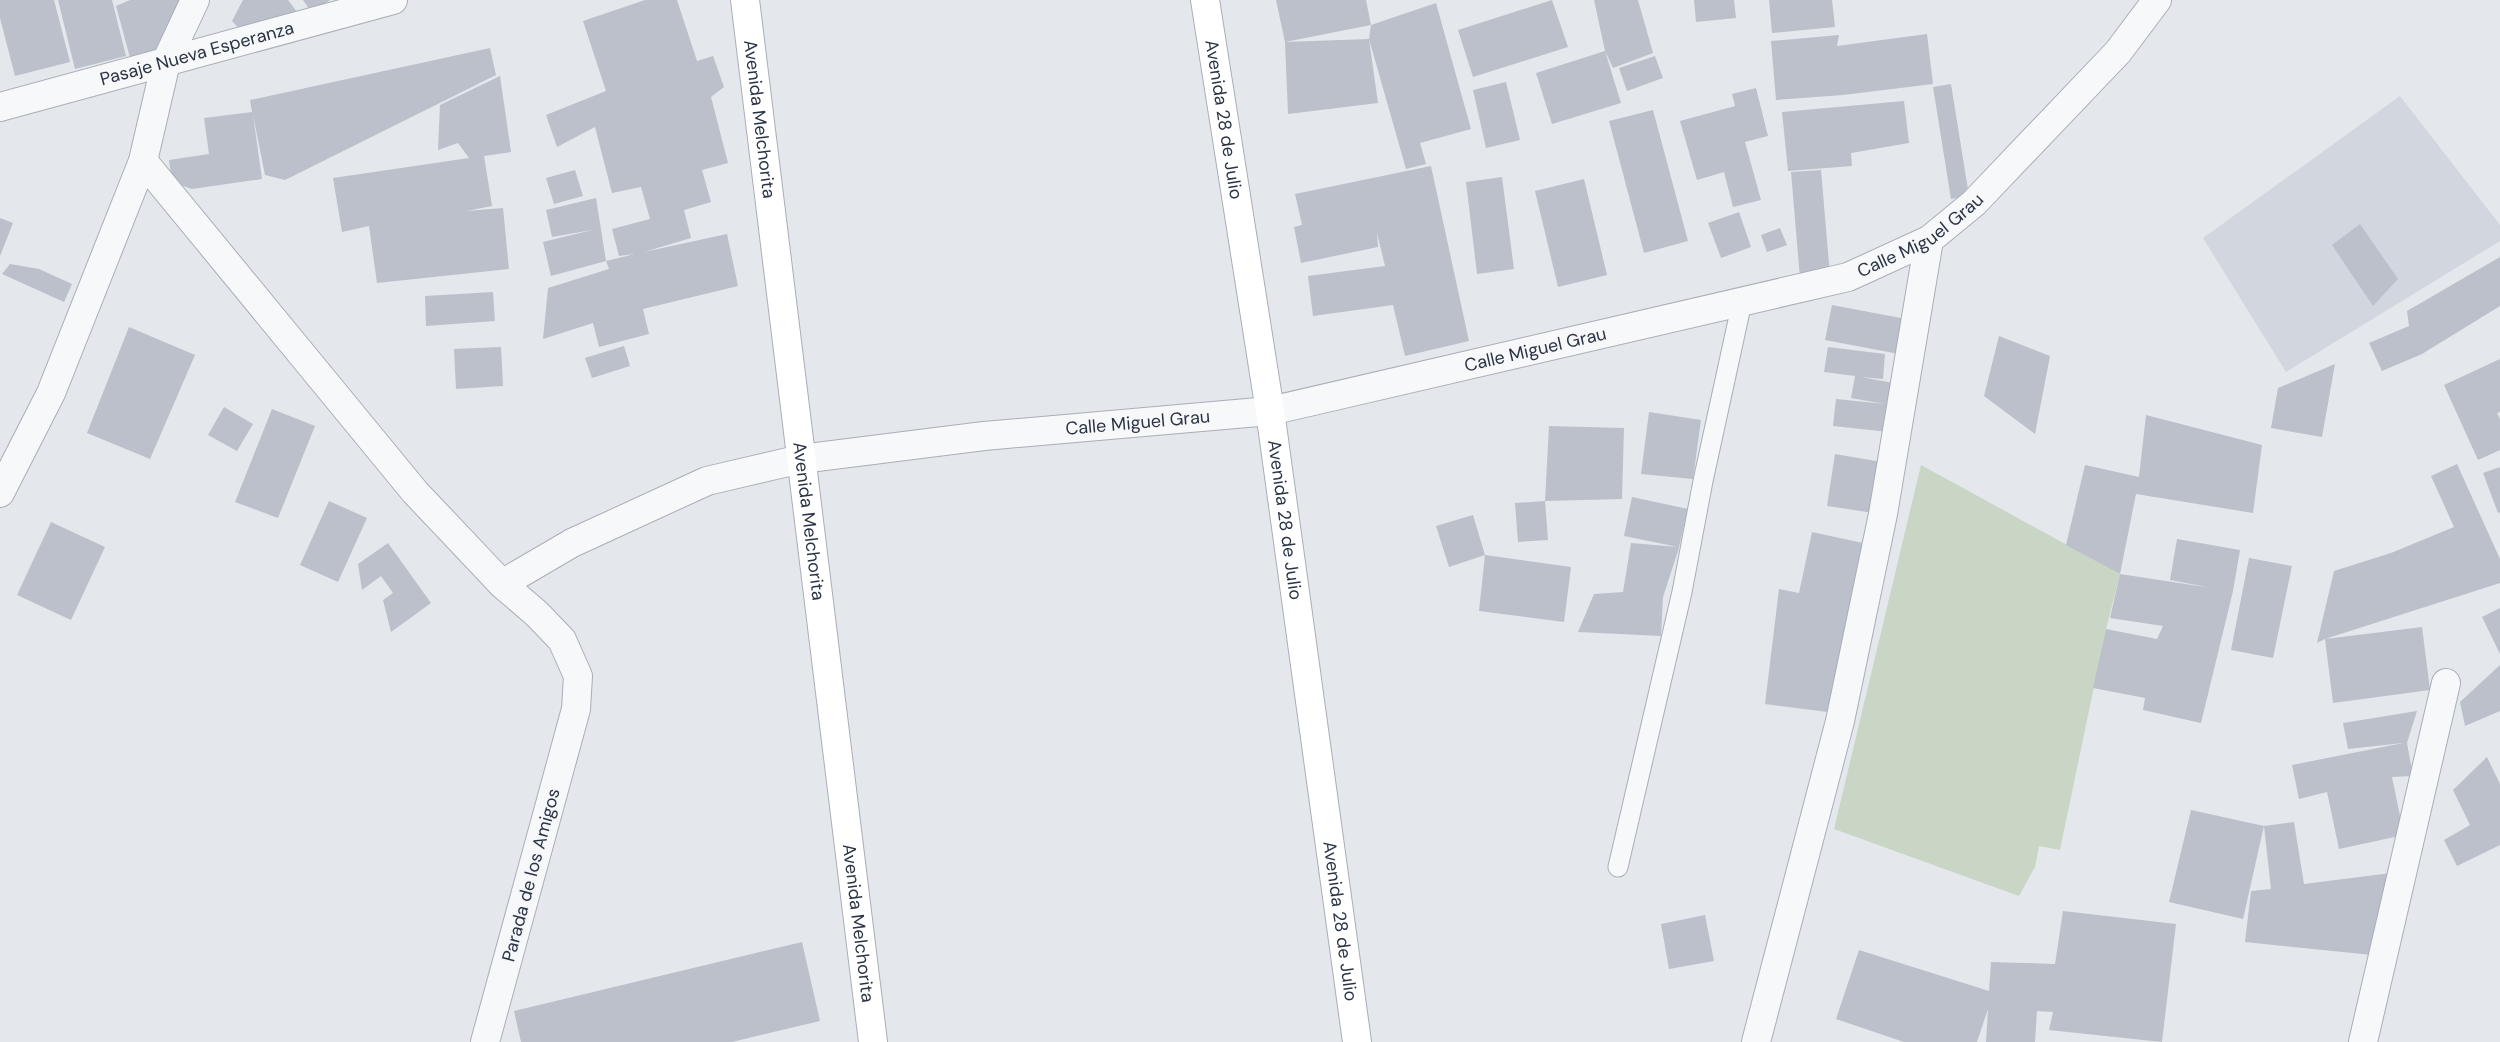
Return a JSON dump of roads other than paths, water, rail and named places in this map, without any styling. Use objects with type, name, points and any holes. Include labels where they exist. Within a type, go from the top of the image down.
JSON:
[{"type":"main road","name":"Avenida Melchorita","points":[[746,0],[873,1042]]},
{"type":"main road","name":"Avenida 28 de Julio","points":[[1205,0],[1270,411],[1357,1042]]},
{"type":"street","points":[[0,493],[51,392],[143,161],[166,62],[195,0]]},
{"type":"street","name":"Pasaje Nueva Esperanza","points":[[0,107],[393,0]]},
{"type":"street","name":"Calle Miguel Grau","points":[[502,584],[572,543],[707,481],[802,459],[984,436],[1270,411],[1848,277],[1929,240],[1974,203],[2118,52],[2157,0]]},
{"type":"street","name":"Parada de los Amigos","points":[[143,161],[415,492],[502,584],[562,640],[578,676],[576,709],[485,1042]]},
{"type":"street","points":[[1756,1042],[1840,721],[1882,514],[1929,240]]},
{"type":"street","points":[[2363,1042],[2446,683]]},
{"type":"lane","points":[[1618,867],[1682,592],[1703,481],[1742,302]]}]
